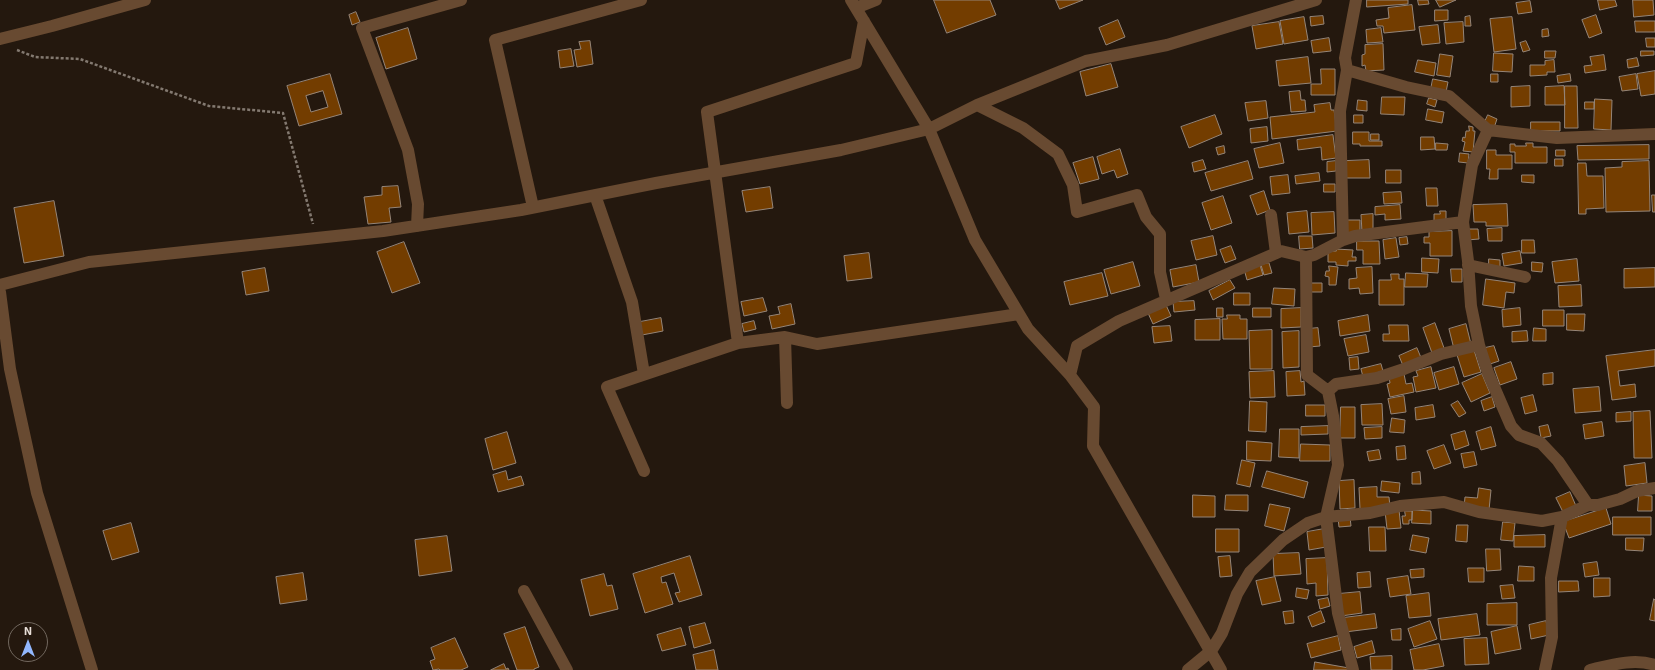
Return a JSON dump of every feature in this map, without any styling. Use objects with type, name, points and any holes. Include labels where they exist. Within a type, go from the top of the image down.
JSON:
[{"type":"street","points":[[0,39],[145,0]]},
{"type":"street","points":[[417,226],[418,204],[408,150],[362,28],[461,0]]},
{"type":"street","points":[[533,207],[496,40],[641,0]]},
{"type":"street","points":[[876,0],[854,4],[929,129],[975,240],[1019,314],[1028,329],[1070,375],[1094,407],[1093,446],[1221,670]]},
{"type":"street","points":[[1343,240],[1340,111],[1347,70],[1345,58],[1356,0]]},
{"type":"street","points":[[0,285],[89,262],[383,231],[417,226],[533,207],[841,150],[929,129],[977,105],[1086,61],[1167,45],[1312,1]]},
{"type":"street","points":[[738,343],[707,112],[856,63],[864,21]]},
{"type":"street","points":[[1347,70],[1406,87],[1449,96],[1488,130],[1557,138],[1655,134]]},
{"type":"street","points":[[977,105],[1024,128],[1058,154],[1073,185],[1077,212],[1137,195],[1146,217],[1160,234],[1160,272],[1166,299]]},
{"type":"street","points":[[1488,130],[1472,165],[1463,222],[1471,306],[1478,345],[1488,373],[1511,426],[1519,435],[1542,443],[1558,461],[1588,505]]},
{"type":"street","points":[[595,195],[632,302],[644,374]]},
{"type":"street","points":[[1271,215],[1276,253]]},
{"type":"street","points":[[1070,375],[1077,346],[1119,321],[1166,299],[1281,251],[1306,257],[1314,255],[1343,240],[1355,236],[1463,222]]},
{"type":"street","points":[[1306,257],[1307,375],[1328,391],[1333,416],[1338,465],[1326,517],[1338,613],[1354,670]]},
{"type":"street","points":[[1468,264],[1525,277]]},
{"type":"street","points":[[0,292],[10,369],[37,493],[92,670]]},
{"type":"street","points":[[644,471],[606,387],[738,343],[785,337],[817,344],[1019,314]]},
{"type":"street","points":[[785,337],[787,403]]},
{"type":"street","points":[[1328,391],[1336,384],[1377,378],[1441,354],[1478,345]]},
{"type":"street","points":[[1188,670],[1211,651],[1222,633],[1237,594],[1250,572],[1284,540],[1308,523],[1326,517],[1370,513],[1400,506],[1444,502],[1479,512],[1542,521],[1562,517],[1588,505],[1620,500],[1637,491],[1655,488]]},
{"type":"street","points":[[1545,670],[1552,637],[1551,578],[1562,517]]},
{"type":"street","points":[[524,591],[567,670]]},
{"type":"street","points":[[1590,670],[1628,662],[1646,662],[1655,665]]},
{"type":"path","points":[[14,49],[35,57],[80,59],[209,106],[283,113],[317,238]]},
{"type":"building","points":[[934,0],[990,0],[996,15],[947,33]]},
{"type":"building","points":[[1056,0],[1083,0],[1060,9]]},
{"type":"building","points":[[1367,0],[1408,0],[1408,4],[1367,7]]},
{"type":"building","points":[[1418,0],[1428,0],[1429,4],[1419,5]]},
{"type":"building","points":[[1436,0],[1456,0],[1440,7]]},
{"type":"building","points":[[1598,0],[1615,0],[1617,6],[1600,10]]},
{"type":"building","points":[[1633,0],[1653,0],[1654,15],[1634,17]]},
{"type":"building","points":[[1530,1],[1532,12],[1518,14],[1516,3]]},
{"type":"building","points":[[1412,5],[1415,30],[1384,33],[1383,26],[1377,26],[1376,20],[1389,18],[1388,8]]},
{"type":"building","points":[[1435,10],[1448,10],[1448,20],[1435,21]]},
{"type":"building","points":[[356,12],[360,22],[352,25],[349,15]]},
{"type":"building","points":[[1596,15],[1602,33],[1589,38],[1582,20]]},
{"type":"building","points":[[1323,16],[1324,24],[1311,26],[1310,17]]},
{"type":"building","points":[[1470,16],[1471,26],[1465,26],[1465,17]]},
{"type":"building","points":[[1304,17],[1308,40],[1284,44],[1280,21]]},
{"type":"building","points":[[1512,17],[1516,49],[1494,52],[1490,19]]},
{"type":"building","points":[[1118,20],[1125,37],[1106,45],[1099,28]]},
{"type":"building","points":[[1635,21],[1655,21],[1655,32],[1636,32]]},
{"type":"building","points":[[1279,22],[1283,44],[1256,49],[1252,26]]},
{"type":"building","points":[[1463,22],[1464,42],[1446,44],[1444,23]]},
{"type":"building","points":[[1438,25],[1440,43],[1422,45],[1419,27]]},
{"type":"building","points":[[408,28],[417,59],[386,69],[376,38]]},
{"type":"building","points":[[1381,28],[1383,42],[1367,43],[1366,30]]},
{"type":"building","points":[[1548,29],[1549,36],[1542,37],[1542,30]]},
{"type":"building","points":[[1329,38],[1331,51],[1313,53],[1311,41]]},
{"type":"building","points":[[1646,38],[1655,38],[1655,47],[1647,47]]},
{"type":"building","points":[[590,41],[593,64],[577,67],[574,50],[581,49],[579,42]]},
{"type":"building","points":[[1526,41],[1530,50],[1523,52],[1520,43]]},
{"type":"building","points":[[1383,44],[1384,70],[1366,71],[1365,65],[1362,66],[1362,55],[1365,54],[1365,45]]},
{"type":"building","points":[[571,49],[574,66],[560,68],[558,51]]},
{"type":"building","points":[[1545,51],[1556,51],[1555,58],[1545,58]]},
{"type":"building","points":[[1641,51],[1654,51],[1654,55],[1641,56]]},
{"type":"building","points":[[1494,53],[1513,54],[1512,72],[1493,71]]},
{"type":"building","points":[[1440,54],[1453,56],[1450,77],[1437,75]]},
{"type":"building","points":[[1604,55],[1606,70],[1585,73],[1584,66],[1592,65],[1590,57]]},
{"type":"building","points":[[1308,57],[1311,83],[1279,86],[1276,61]]},
{"type":"building","points":[[1637,58],[1639,66],[1628,68],[1627,60]]},
{"type":"building","points":[[1418,60],[1436,63],[1434,76],[1415,72]]},
{"type":"building","points":[[1554,60],[1555,72],[1547,72],[1547,75],[1530,76],[1530,65],[1545,65],[1545,61]]},
{"type":"building","points":[[1111,64],[1118,87],[1086,96],[1080,72]]},
{"type":"building","points":[[1321,69],[1335,69],[1335,95],[1311,95],[1311,84],[1321,84]]},
{"type":"building","points":[[1655,71],[1655,94],[1641,96],[1637,74]]},
{"type":"building","points":[[330,74],[342,114],[299,126],[287,86]],"holes":[[[323,91],[328,107],[311,112],[306,96]]]},
{"type":"building","points":[[1491,74],[1498,74],[1498,82],[1491,82]]},
{"type":"building","points":[[1570,74],[1571,81],[1558,83],[1557,76]]},
{"type":"building","points":[[1636,74],[1638,89],[1622,91],[1619,77]]},
{"type":"building","points":[[1433,79],[1448,82],[1446,92],[1431,89]]},
{"type":"building","points":[[1530,86],[1530,106],[1511,107],[1511,87]]},
{"type":"building","points":[[1564,86],[1565,105],[1545,105],[1545,87]]},
{"type":"building","points":[[1565,86],[1577,86],[1578,128],[1565,128]]},
{"type":"building","points":[[1300,91],[1301,100],[1305,100],[1306,111],[1291,112],[1289,92]]},
{"type":"building","points":[[1382,97],[1405,97],[1404,115],[1381,114]]},
{"type":"building","points":[[1429,98],[1437,100],[1435,107],[1427,104]]},
{"type":"building","points":[[1595,99],[1612,100],[1611,130],[1594,129]]},
{"type":"building","points":[[1358,100],[1367,101],[1367,111],[1357,110]]},
{"type":"building","points":[[1266,101],[1268,118],[1248,121],[1245,103]]},
{"type":"building","points":[[1585,102],[1594,102],[1594,109],[1585,109]]},
{"type":"building","points":[[1330,103],[1331,110],[1334,110],[1337,131],[1272,139],[1270,117],[1315,112],[1314,105]]},
{"type":"building","points":[[1428,109],[1444,112],[1442,123],[1426,120]]},
{"type":"building","points":[[1215,115],[1222,134],[1189,148],[1181,127]]},
{"type":"building","points":[[1354,115],[1363,115],[1363,123],[1354,123]]},
{"type":"building","points":[[1488,115],[1497,119],[1494,128],[1484,124]]},
{"type":"building","points":[[1531,122],[1560,122],[1560,131],[1531,131]]},
{"type":"building","points":[[1469,126],[1473,127],[1473,131],[1475,131],[1473,152],[1463,151],[1465,142],[1462,141],[1463,137],[1465,138],[1466,131],[1469,131]]},
{"type":"building","points":[[1267,127],[1268,141],[1251,143],[1250,129]]},
{"type":"building","points":[[1353,132],[1369,132],[1369,141],[1382,141],[1382,146],[1360,146],[1360,144],[1353,144]]},
{"type":"building","points":[[1371,134],[1379,134],[1379,140],[1371,140]]},
{"type":"building","points":[[1333,135],[1336,158],[1322,160],[1321,147],[1298,150],[1297,140]]},
{"type":"building","points":[[1421,137],[1434,137],[1435,149],[1421,150]]},
{"type":"building","points":[[1280,143],[1284,163],[1259,168],[1254,149]]},
{"type":"building","points":[[1436,143],[1448,144],[1447,150],[1436,150]]},
{"type":"building","points":[[1526,143],[1533,143],[1533,147],[1547,147],[1547,163],[1515,163],[1515,152],[1510,152],[1510,144],[1515,144],[1515,146],[1526,146]]},
{"type":"building","points":[[1649,145],[1649,159],[1578,160],[1577,146]]},
{"type":"building","points":[[1224,146],[1225,153],[1218,155],[1216,148]]},
{"type":"building","points":[[1120,149],[1128,174],[1117,178],[1114,170],[1102,174],[1097,157]]},
{"type":"building","points":[[1487,150],[1496,150],[1496,155],[1512,155],[1512,169],[1498,169],[1498,179],[1489,179],[1490,169],[1487,169]]},
{"type":"building","points":[[1556,150],[1565,150],[1565,156],[1556,156]]},
{"type":"building","points":[[1460,153],[1469,154],[1468,163],[1459,162]]},
{"type":"building","points":[[1093,157],[1099,179],[1080,184],[1073,163]]},
{"type":"building","points":[[1555,159],[1563,159],[1563,166],[1555,166]]},
{"type":"building","points":[[1203,160],[1206,169],[1194,172],[1192,163]]},
{"type":"building","points":[[1369,160],[1370,178],[1346,178],[1346,161]]},
{"type":"building","points":[[1248,161],[1253,179],[1211,191],[1205,173]]},
{"type":"building","points":[[1336,161],[1336,171],[1327,172],[1327,162]]},
{"type":"building","points":[[1649,161],[1650,211],[1606,212],[1605,168],[1622,167],[1622,162]]},
{"type":"building","points":[[1578,163],[1586,163],[1587,176],[1603,176],[1604,208],[1586,209],[1586,214],[1579,214]]},
{"type":"building","points":[[1386,170],[1401,170],[1401,183],[1386,183]]},
{"type":"building","points":[[1319,173],[1320,181],[1296,184],[1295,176]]},
{"type":"building","points":[[1288,175],[1290,193],[1272,195],[1270,177]]},
{"type":"building","points":[[1522,175],[1534,175],[1534,183],[1522,182]]},
{"type":"building","points":[[1324,184],[1335,184],[1335,192],[1324,192]]},
{"type":"building","points":[[398,186],[401,207],[389,208],[391,222],[368,224],[364,197],[382,195],[382,187]]},
{"type":"building","points":[[770,187],[773,208],[746,212],[742,191]]},
{"type":"building","points":[[1426,188],[1437,188],[1438,206],[1427,206]]},
{"type":"building","points":[[1264,191],[1270,210],[1257,215],[1250,196]]},
{"type":"building","points":[[1401,192],[1402,203],[1384,204],[1383,193]]},
{"type":"building","points":[[1652,195],[1655,195],[1655,212],[1653,212]]},
{"type":"building","points":[[1223,196],[1232,223],[1211,230],[1202,203]]},
{"type":"building","points":[[54,201],[64,256],[24,263],[14,208]]},
{"type":"building","points":[[1507,204],[1508,226],[1486,226],[1486,222],[1474,222],[1473,205]]},
{"type":"building","points":[[1400,205],[1401,219],[1385,220],[1385,214],[1375,215],[1375,207]]},
{"type":"building","points":[[1307,211],[1309,232],[1289,234],[1287,213]]},
{"type":"building","points":[[1440,211],[1446,211],[1446,220],[1434,221],[1434,214],[1440,214]]},
{"type":"building","points":[[1334,212],[1335,233],[1312,235],[1311,213]]},
{"type":"building","points":[[1373,214],[1373,231],[1362,232],[1361,215]]},
{"type":"building","points":[[1346,220],[1360,220],[1360,235],[1346,235]]},
{"type":"building","points":[[1502,228],[1502,241],[1488,241],[1487,229]]},
{"type":"building","points":[[1467,229],[1478,229],[1479,239],[1467,240]]},
{"type":"building","points":[[1452,231],[1452,256],[1430,256],[1430,243],[1424,243],[1424,237],[1429,237],[1429,232]]},
{"type":"building","points":[[1213,236],[1217,255],[1196,260],[1191,241]]},
{"type":"building","points":[[1299,236],[1312,236],[1313,248],[1300,249]]},
{"type":"building","points":[[1407,237],[1408,244],[1400,245],[1399,238]]},
{"type":"building","points":[[1396,238],[1399,257],[1385,259],[1383,240]]},
{"type":"building","points":[[1522,240],[1534,240],[1535,253],[1522,253]]},
{"type":"building","points":[[1357,241],[1379,241],[1380,264],[1363,264],[1363,250],[1357,250]]},
{"type":"building","points":[[404,242],[420,283],[392,293],[377,252]]},
{"type":"building","points":[[1231,246],[1236,259],[1225,263],[1220,250]]},
{"type":"building","points":[[1336,249],[1353,250],[1352,257],[1356,257],[1356,261],[1348,261],[1348,266],[1336,265],[1336,262],[1328,262],[1328,251],[1336,251]]},
{"type":"building","points":[[1520,251],[1522,263],[1504,266],[1502,254]]},
{"type":"building","points":[[869,253],[872,278],[847,281],[844,256]]},
{"type":"building","points":[[1422,258],[1439,259],[1438,273],[1422,272]]},
{"type":"building","points":[[1489,259],[1500,260],[1500,267],[1489,267]]},
{"type":"building","points":[[1577,259],[1579,281],[1555,283],[1552,262]]},
{"type":"building","points":[[1133,262],[1140,286],[1111,294],[1104,270]]},
{"type":"building","points":[[1532,262],[1543,263],[1542,272],[1532,271]]},
{"type":"building","points":[[1269,263],[1272,273],[1264,275],[1261,265]]},
{"type":"building","points":[[1196,265],[1199,282],[1173,287],[1170,270]]},
{"type":"building","points":[[1260,265],[1263,275],[1247,280],[1244,269]]},
{"type":"building","points":[[1329,266],[1338,267],[1336,285],[1329,285],[1329,277],[1325,276],[1326,271],[1329,271]]},
{"type":"building","points":[[1372,267],[1373,293],[1360,294],[1359,288],[1349,289],[1349,279],[1357,278],[1356,268]]},
{"type":"building","points":[[265,268],[269,291],[246,295],[242,272]]},
{"type":"building","points":[[1655,268],[1655,287],[1624,288],[1624,269]]},
{"type":"building","points":[[1451,269],[1462,269],[1462,282],[1452,282]]},
{"type":"building","points":[[1102,273],[1108,296],[1070,305],[1064,282]]},
{"type":"building","points":[[1406,273],[1428,274],[1427,287],[1405,287]]},
{"type":"building","points":[[1391,274],[1399,274],[1399,279],[1404,279],[1404,305],[1379,305],[1379,280],[1391,280]]},
{"type":"building","points":[[1486,279],[1515,283],[1514,293],[1506,292],[1504,308],[1483,305]]},
{"type":"building","points":[[1230,280],[1235,288],[1213,300],[1209,291]]},
{"type":"building","points":[[1310,283],[1322,283],[1322,292],[1310,292]]},
{"type":"building","points":[[1581,285],[1582,306],[1559,307],[1558,286]]},
{"type":"building","points":[[1274,288],[1295,289],[1294,306],[1272,304]]},
{"type":"building","points":[[1234,293],[1250,293],[1250,305],[1234,305]]},
{"type":"building","points":[[763,298],[767,311],[744,316],[741,302]]},
{"type":"building","points":[[1194,301],[1195,310],[1174,312],[1173,302]]},
{"type":"building","points":[[791,304],[795,324],[772,329],[769,316],[780,314],[778,307]]},
{"type":"building","points":[[1166,305],[1171,316],[1153,324],[1148,313]]},
{"type":"building","points":[[1217,308],[1223,308],[1223,317],[1217,317]]},
{"type":"building","points":[[1253,308],[1271,308],[1271,317],[1253,317]]},
{"type":"building","points":[[1301,308],[1301,327],[1281,328],[1281,309]]},
{"type":"building","points":[[1520,308],[1521,325],[1503,327],[1502,310]]},
{"type":"building","points":[[1543,310],[1564,310],[1564,326],[1543,326]]},
{"type":"building","points":[[1567,314],[1585,314],[1584,331],[1567,330]]},
{"type":"building","points":[[1227,315],[1240,315],[1240,319],[1247,319],[1247,339],[1223,339],[1222,319],[1227,319]]},
{"type":"building","points":[[1368,315],[1370,331],[1340,336],[1338,321]]},
{"type":"building","points":[[661,318],[663,331],[642,335],[640,322]]},
{"type":"building","points":[[1220,319],[1220,340],[1195,340],[1195,320]]},
{"type":"building","points":[[754,321],[756,329],[744,332],[742,324]]},
{"type":"building","points":[[1435,323],[1444,348],[1432,353],[1423,328]]},
{"type":"building","points":[[1466,324],[1471,344],[1454,349],[1449,329]]},
{"type":"building","points":[[1389,325],[1408,325],[1409,341],[1383,341],[1383,334],[1389,334]]},
{"type":"building","points":[[1170,326],[1172,341],[1154,343],[1152,327]]},
{"type":"building","points":[[1318,328],[1320,346],[1309,347],[1308,329]]},
{"type":"building","points":[[1534,328],[1546,329],[1546,341],[1533,341]]},
{"type":"building","points":[[1272,330],[1272,369],[1250,369],[1249,331]]},
{"type":"building","points":[[1299,331],[1299,367],[1283,368],[1282,332]]},
{"type":"building","points":[[1527,331],[1528,341],[1512,342],[1512,332]]},
{"type":"building","points":[[1366,335],[1369,352],[1348,356],[1344,339]]},
{"type":"building","points":[[1494,346],[1499,361],[1490,364],[1485,348]]},
{"type":"building","points":[[1417,348],[1422,360],[1404,368],[1399,356]]},
{"type":"building","points":[[1474,350],[1481,372],[1464,377],[1457,355]]},
{"type":"building","points":[[1655,350],[1655,366],[1618,371],[1620,386],[1635,384],[1636,397],[1612,400],[1606,356]]},
{"type":"building","points":[[1358,357],[1359,369],[1350,370],[1349,358]]},
{"type":"building","points":[[1511,362],[1517,379],[1500,385],[1494,368]]},
{"type":"building","points":[[1381,364],[1383,371],[1363,377],[1361,369]]},
{"type":"building","points":[[1431,367],[1436,388],[1416,392],[1413,377],[1418,376],[1416,371]]},
{"type":"building","points":[[1454,367],[1459,384],[1439,390],[1434,373]]},
{"type":"building","points":[[1274,371],[1275,397],[1250,398],[1249,372]]},
{"type":"building","points":[[1300,371],[1301,382],[1304,381],[1305,395],[1287,396],[1286,372]]},
{"type":"building","points":[[1553,373],[1553,384],[1543,385],[1543,374]]},
{"type":"building","points":[[1404,374],[1406,384],[1412,383],[1414,392],[1390,397],[1387,384],[1390,383],[1389,377]]},
{"type":"building","points":[[1482,374],[1490,393],[1471,402],[1462,383]]},
{"type":"building","points":[[1599,387],[1601,411],[1575,413],[1573,389]]},
{"type":"building","points":[[1533,395],[1537,411],[1525,414],[1521,398]]},
{"type":"building","points":[[1404,396],[1406,412],[1391,414],[1388,399]]},
{"type":"building","points":[[1492,397],[1495,407],[1484,411],[1481,401]]},
{"type":"building","points":[[1250,401],[1267,402],[1266,432],[1249,431]]},
{"type":"building","points":[[1458,401],[1466,413],[1459,417],[1451,405]]},
{"type":"building","points":[[1382,404],[1383,425],[1362,425],[1361,405]]},
{"type":"building","points":[[1306,405],[1325,405],[1325,416],[1306,416]]},
{"type":"building","points":[[1433,405],[1435,417],[1416,420],[1415,408]]},
{"type":"building","points":[[1341,407],[1355,407],[1355,438],[1340,438]]},
{"type":"building","points":[[1650,411],[1652,458],[1634,458],[1633,412]]},
{"type":"building","points":[[1631,412],[1631,421],[1616,422],[1616,413]]},
{"type":"building","points":[[1392,418],[1405,420],[1404,433],[1390,432]]},
{"type":"building","points":[[1602,422],[1604,436],[1585,439],[1583,425]]},
{"type":"building","points":[[1548,425],[1551,436],[1541,438],[1539,427]]},
{"type":"building","points":[[1328,426],[1328,434],[1301,435],[1301,427]]},
{"type":"building","points":[[1382,427],[1382,438],[1365,439],[1364,428]]},
{"type":"building","points":[[1491,427],[1496,446],[1481,450],[1476,432]]},
{"type":"building","points":[[1280,429],[1299,429],[1299,458],[1279,457]]},
{"type":"building","points":[[1465,431],[1469,445],[1455,450],[1451,435]]},
{"type":"building","points":[[507,432],[516,463],[493,470],[485,439]]},
{"type":"building","points":[[1247,441],[1272,443],[1271,461],[1247,460]]},
{"type":"building","points":[[1301,444],[1330,445],[1330,461],[1300,461]]},
{"type":"building","points":[[1444,445],[1451,463],[1434,469],[1427,451]]},
{"type":"building","points":[[1405,446],[1406,459],[1397,460],[1396,447]]},
{"type":"building","points":[[1379,450],[1381,459],[1369,461],[1367,452]]},
{"type":"building","points":[[1474,452],[1477,465],[1464,468],[1461,454]]},
{"type":"building","points":[[1242,460],[1255,463],[1250,487],[1237,484]]},
{"type":"building","points":[[1645,463],[1647,483],[1626,486],[1624,466]]},
{"type":"building","points":[[506,471],[508,480],[521,476],[524,485],[498,492],[493,475]]},
{"type":"building","points":[[1267,471],[1308,482],[1304,498],[1262,487]]},
{"type":"building","points":[[1420,472],[1421,484],[1412,484],[1412,473]]},
{"type":"building","points":[[1354,480],[1355,508],[1340,509],[1339,481]]},
{"type":"building","points":[[1382,481],[1400,483],[1399,493],[1381,491]]},
{"type":"building","points":[[1377,487],[1377,497],[1389,497],[1390,507],[1360,509],[1359,488]]},
{"type":"building","points":[[1479,488],[1491,490],[1489,510],[1464,507],[1465,497],[1477,498]]},
{"type":"building","points":[[1570,492],[1576,506],[1563,512],[1556,498]]},
{"type":"building","points":[[1193,495],[1215,496],[1215,517],[1193,517]]},
{"type":"building","points":[[1226,495],[1248,495],[1248,511],[1225,510]]},
{"type":"building","points":[[1639,495],[1652,496],[1652,511],[1638,511]]},
{"type":"building","points":[[1270,504],[1290,508],[1284,531],[1265,526]]},
{"type":"building","points":[[1606,508],[1611,524],[1569,538],[1563,522]]},
{"type":"building","points":[[1399,510],[1401,528],[1387,529],[1385,511]]},
{"type":"building","points":[[1413,510],[1431,511],[1431,524],[1412,523]]},
{"type":"building","points":[[1405,511],[1412,511],[1412,520],[1409,520],[1409,524],[1403,524],[1402,516],[1405,516]]},
{"type":"building","points":[[1350,517],[1351,526],[1339,527],[1338,518]]},
{"type":"building","points":[[1613,517],[1651,517],[1651,535],[1613,535]]},
{"type":"building","points":[[1503,522],[1515,523],[1513,541],[1501,540]]},
{"type":"building","points":[[131,523],[139,552],[112,560],[103,531]]},
{"type":"building","points":[[1457,525],[1468,525],[1467,542],[1456,541]]},
{"type":"building","points":[[1369,527],[1385,527],[1386,551],[1370,551]]},
{"type":"building","points":[[1216,529],[1239,529],[1239,552],[1216,552]]},
{"type":"building","points":[[1324,529],[1326,547],[1309,550],[1307,532]]},
{"type":"building","points":[[1413,535],[1429,538],[1426,553],[1410,550]]},
{"type":"building","points":[[1545,535],[1545,547],[1514,547],[1514,536]]},
{"type":"building","points":[[447,536],[452,571],[419,576],[415,540]]},
{"type":"building","points":[[1626,538],[1644,538],[1643,551],[1626,550]]},
{"type":"building","points":[[1486,549],[1500,549],[1501,570],[1487,571]]},
{"type":"building","points":[[1299,553],[1301,574],[1274,576],[1273,554]]},
{"type":"building","points":[[690,556],[702,595],[679,602],[675,593],[680,592],[674,573],[661,577],[662,583],[666,582],[673,604],[645,613],[633,574]]},
{"type":"building","points":[[1230,556],[1232,576],[1220,577],[1218,557]]},
{"type":"building","points":[[1327,558],[1328,595],[1316,596],[1316,583],[1307,584],[1306,559]]},
{"type":"building","points":[[1597,562],[1599,575],[1585,577],[1583,564]]},
{"type":"building","points":[[1519,566],[1534,567],[1534,581],[1518,581]]},
{"type":"building","points":[[1468,568],[1484,568],[1484,582],[1469,582]]},
{"type":"building","points":[[1424,569],[1424,577],[1411,578],[1410,570]]},
{"type":"building","points":[[1370,572],[1371,587],[1358,588],[1357,573]]},
{"type":"building","points":[[303,573],[307,600],[280,604],[276,577]]},
{"type":"building","points":[[604,574],[607,586],[612,585],[618,609],[590,616],[581,580]]},
{"type":"building","points":[[1408,576],[1411,594],[1390,597],[1387,579]]},
{"type":"building","points":[[1275,577],[1281,601],[1262,605],[1256,581]]},
{"type":"building","points":[[1594,578],[1610,578],[1610,596],[1594,597]]},
{"type":"building","points":[[1559,581],[1578,581],[1579,591],[1559,592]]},
{"type":"building","points":[[1513,585],[1515,598],[1502,599],[1500,586]]},
{"type":"building","points":[[1297,588],[1309,590],[1307,599],[1296,597]]},
{"type":"building","points":[[1360,592],[1362,613],[1341,616],[1338,594]]},
{"type":"building","points":[[1429,593],[1431,616],[1409,618],[1406,596]]},
{"type":"building","points":[[1328,598],[1330,606],[1320,609],[1318,600]]},
{"type":"building","points":[[1654,599],[1655,600],[1655,621],[1650,620]]},
{"type":"building","points":[[1517,603],[1517,625],[1487,625],[1487,604]]},
{"type":"building","points":[[1293,611],[1294,623],[1285,624],[1283,612]]},
{"type":"building","points":[[1321,611],[1325,622],[1312,627],[1308,617]]},
{"type":"building","points":[[1375,614],[1377,628],[1345,632],[1343,618]]},
{"type":"building","points":[[1477,614],[1480,635],[1441,640],[1438,619]]},
{"type":"building","points":[[1430,621],[1437,639],[1414,647],[1408,629]]},
{"type":"building","points":[[1546,621],[1549,635],[1531,639],[1529,625]]},
{"type":"building","points":[[705,623],[711,643],[694,648],[689,627]]},
{"type":"building","points":[[1517,626],[1521,649],[1495,654],[1491,632]]},
{"type":"building","points":[[525,627],[539,667],[534,670],[517,670],[504,634]]},
{"type":"building","points":[[681,628],[686,645],[662,651],[657,635]]},
{"type":"building","points":[[1401,629],[1401,640],[1392,640],[1391,630]]},
{"type":"building","points":[[1338,636],[1341,650],[1311,658],[1307,644]]},
{"type":"building","points":[[455,638],[468,667],[461,670],[433,670],[430,661],[435,659],[431,648]]},
{"type":"building","points":[[1487,638],[1489,664],[1465,665],[1464,639]]},
{"type":"building","points":[[1372,641],[1375,653],[1357,658],[1354,647]]},
{"type":"building","points":[[1439,644],[1444,666],[1414,670],[1410,650]]},
{"type":"building","points":[[714,650],[718,670],[696,670],[693,655]]},
{"type":"building","points":[[1392,656],[1392,670],[1371,670],[1370,657]]},
{"type":"building","points":[[1315,662],[1349,668],[1349,670],[1314,670]]},
{"type":"building","points":[[504,664],[506,669],[508,668],[509,670],[491,670]]}]
